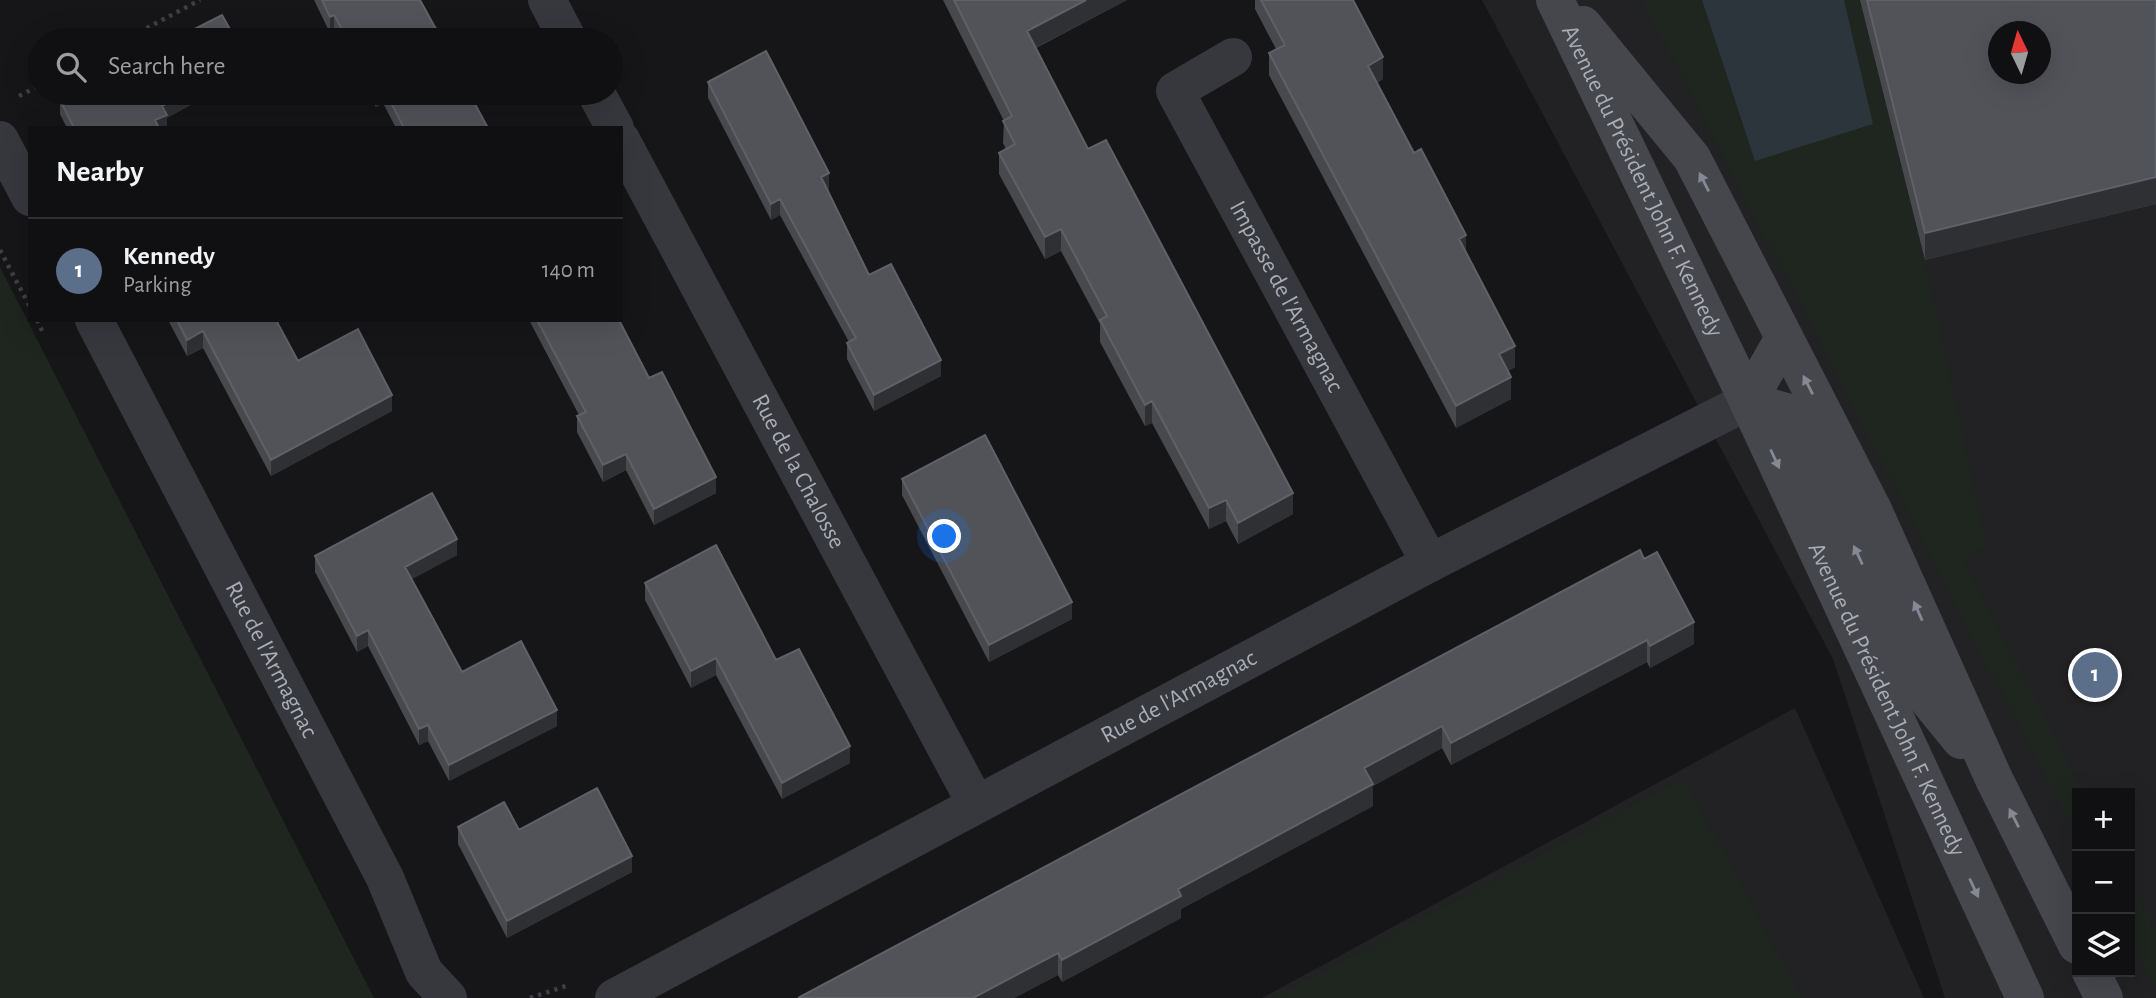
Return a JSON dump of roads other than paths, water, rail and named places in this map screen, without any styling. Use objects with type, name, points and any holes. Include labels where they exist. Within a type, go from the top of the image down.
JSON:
[{"type":"main road","name":"Avenue du Président John F. Kennedy","points":[[1555,0],[1748,401],[2025,998]]},
{"type":"main road","name":"Avenue du Président John F. Kennedy","points":[[1563,0],[1692,159],[1873,510],[1994,779],[2072,935]]},
{"type":"main road","points":[[1748,401],[1784,338]]},
{"type":"main road","name":"Avenue du Président John F. Kennedy","points":[[1748,401],[1786,412],[1925,695],[1994,779]]},
{"type":"main road","points":[[2094,977],[2104,998]]},
{"type":"street","points":[[547,0],[562,28]]},
{"type":"street","name":"Impasse de l'Armagnac","points":[[1233,57],[1175,91],[1430,563]]},
{"type":"street","points":[[603,105],[614,126]]},
{"type":"street","points":[[0,140],[28,193]]},
{"type":"street","name":"Rue de la Chalosse","points":[[623,144],[976,804]]},
{"type":"street","name":"Rue de l'Armagnac","points":[[95,322],[385,878],[424,972],[448,998]]},
{"type":"street","name":"Rue de l'Armagnac","points":[[614,998],[1430,563],[1748,401]]},
{"type":"place","name":"Kennedy","points":[[2095,675]]}]
